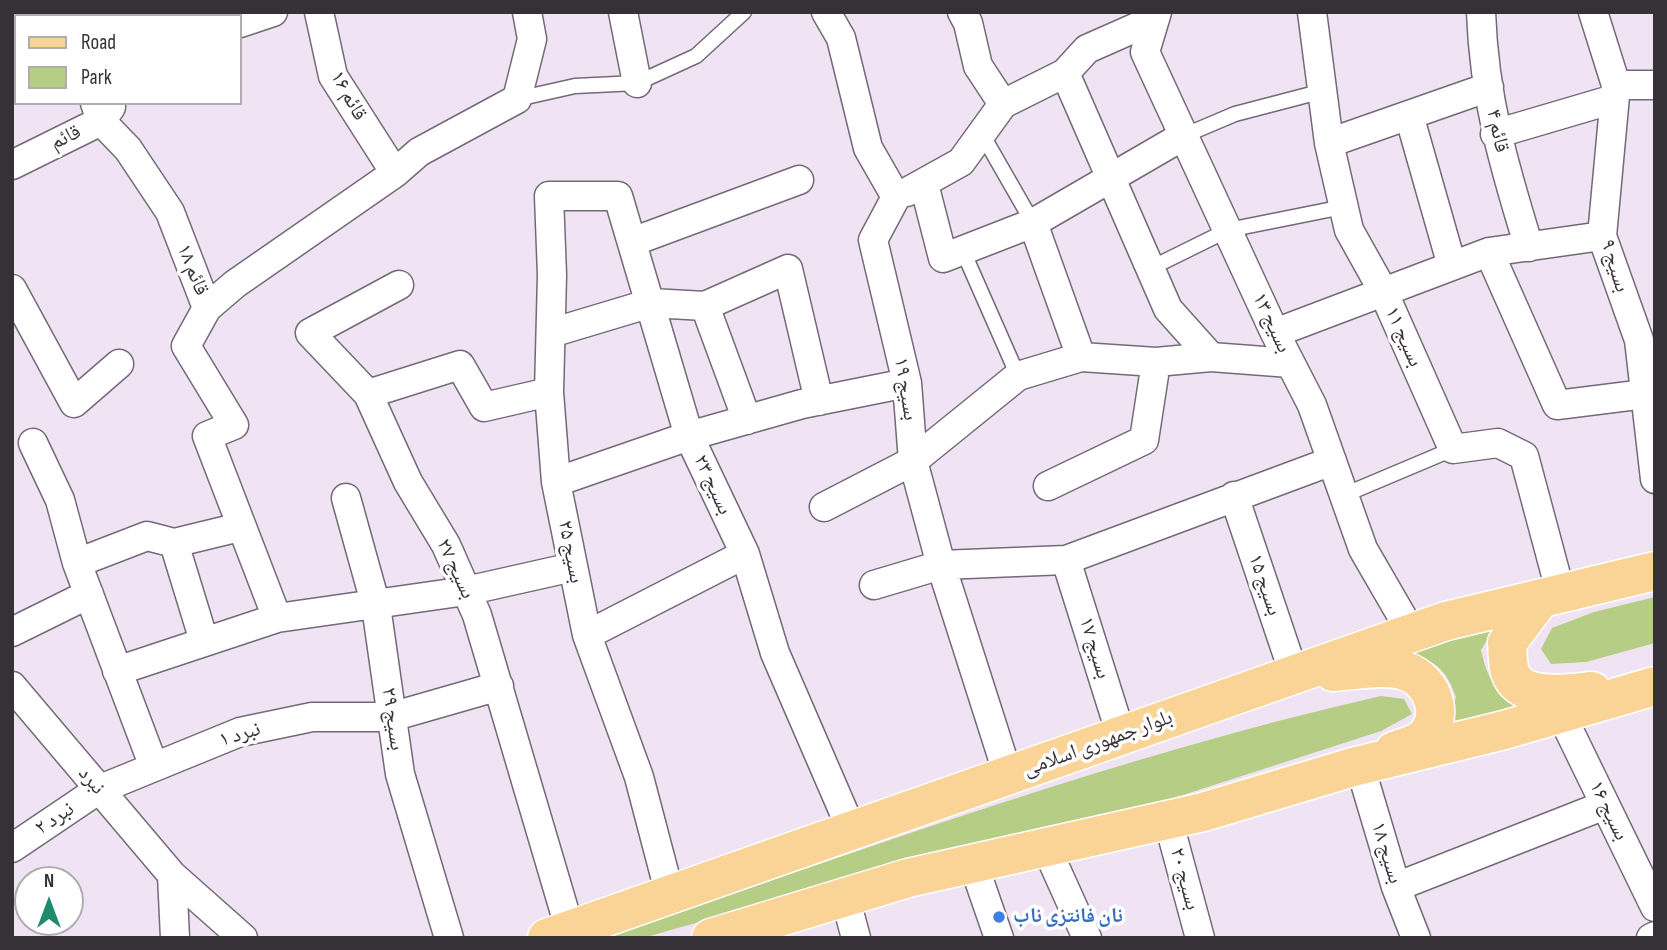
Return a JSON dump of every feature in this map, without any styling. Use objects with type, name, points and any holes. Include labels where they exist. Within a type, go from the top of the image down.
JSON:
[{"type":"main road","name":"بلوار جمهوری اسلامی","points":[[559,934],[1411,632],[1446,621],[1655,571]]},
{"type":"main road","points":[[1551,596],[1507,643],[1510,674],[1526,690],[1557,694],[1655,686]]},
{"type":"main road","points":[[1294,674],[1403,670],[1429,688],[1435,702],[1435,717],[1421,740],[1357,767]]},
{"type":"main road","points":[[711,938],[908,878],[1168,820],[1655,686]]},
{"type":"street","points":[[242,22],[273,12]]},
{"type":"street","name":"قائم ۱۶","points":[[319,12],[333,76],[395,173]]},
{"type":"street","points":[[208,308],[235,284],[395,173],[419,152],[517,99],[532,39],[527,12]]},
{"type":"street","points":[[623,12],[637,83]]},
{"type":"street","points":[[826,12],[841,38],[868,148],[896,197],[961,162],[1003,104],[1065,72],[1087,49],[1156,16]]},
{"type":"street","points":[[961,12],[968,23],[978,65],[1003,104]]},
{"type":"street","name":"بسیج ۱۱","points":[[1312,12],[1329,143],[1349,230],[1383,291],[1453,449]]},
{"type":"street","name":"قائم ۴","points":[[1482,12],[1495,135],[1528,247]]},
{"type":"street","name":"بسیج ۹","points":[[1593,12],[1615,92],[1602,236],[1643,316],[1639,341],[1655,479]]},
{"type":"street","name":"بسیج ۱۳","points":[[1156,16],[1145,52],[1275,334],[1312,405],[1363,549],[1411,632]]},
{"type":"street","points":[[1065,72],[1168,309],[1211,357]]},
{"type":"street","points":[[1495,135],[1615,92],[1655,85]]},
{"type":"street","points":[[1329,143],[1489,88]]},
{"type":"street","name":"قائم","points":[[12,165],[103,109]]},
{"type":"street","name":"قائم ۱۸","points":[[103,109],[170,212],[208,308],[186,346],[234,425],[207,436],[240,527]]},
{"type":"street","points":[[1409,115],[1452,266]]},
{"type":"street","points":[[924,184],[943,258],[1033,223],[1183,136]]},
{"type":"street","points":[[632,242],[799,180]]},
{"type":"street","name":"بسیج ۲۳","points":[[549,197],[618,196],[689,436],[745,554],[775,653],[852,831]]},
{"type":"street","name":"بسیج ۲۵","points":[[549,197],[549,392],[556,482],[587,635],[639,777],[670,895]]},
{"type":"street","name":"بسیج ۱۹","points":[[896,197],[873,240],[907,383],[914,461],[941,565],[1009,775]]},
{"type":"street","points":[[1033,223],[1081,357]]},
{"type":"street","points":[[1275,334],[1489,252],[1602,236]]},
{"type":"street","points":[[1489,252],[1557,405],[1645,394]]},
{"type":"street","points":[[551,333],[651,303],[705,306],[788,269],[819,401]]},
{"type":"street","name":"بسیج ۲۷","points":[[399,285],[310,334],[368,394],[408,482],[446,545],[466,591],[499,686],[559,934]]},
{"type":"street","points":[[12,289],[74,403],[119,364]]},
{"type":"street","points":[[705,306],[747,420]]},
{"type":"street","points":[[824,507],[914,461],[1018,376],[1081,357],[1156,362],[1211,357],[1290,363]]},
{"type":"street","points":[[1048,486],[1144,440],[1156,362]]},
{"type":"street","points":[[368,394],[460,365],[484,407],[549,392]]},
{"type":"street","points":[[556,482],[689,436],[819,401],[907,383]]},
{"type":"street","points":[[33,443],[60,500],[77,563],[154,767]]},
{"type":"street","points":[[1453,449],[1498,443],[1524,456],[1551,596]]},
{"type":"street","points":[[874,585],[941,565],[1066,561],[1332,461]]},
{"type":"street","name":"بسیج ۱۵","points":[[1234,496],[1294,674]]},
{"type":"street","name":"بسیج ۲۹","points":[[346,498],[376,606],[400,774],[449,938]]},
{"type":"street","points":[[77,563],[148,536],[174,543],[240,527],[277,618]]},
{"type":"street","points":[[174,543],[204,641]]},
{"type":"street","points":[[587,635],[745,554]]},
{"type":"street","name":"بسیج ۱۷","points":[[1066,561],[1121,735]]},
{"type":"street","points":[[117,671],[277,618],[376,606],[466,591],[573,567]]},
{"type":"street","points":[[12,632],[89,594]]},
{"type":"street","name":"نبرد","points":[[12,686],[173,875],[243,938]]},
{"type":"street","name":"نبرد ۱","points":[[98,790],[252,729],[312,717],[391,717],[499,686]]},
{"type":"street","name":"بسیج ۱۶","points":[[1561,714],[1655,907]]},
{"type":"street","name":"بسیج ۱۸","points":[[1357,767],[1396,887],[1416,938]]},
{"type":"street","name":"نبرد ۲","points":[[12,848],[98,790]]},
{"type":"street","points":[[1396,887],[1605,805]]},
{"type":"street","name":"بسیج ۲۰","points":[[1168,820],[1200,938]]},
{"type":"street","points":[[1045,847],[1087,938]]},
{"type":"street","points":[[973,863],[999,938]]},
{"type":"street","points":[[173,875],[175,938]]},
{"type":"street","points":[[845,897],[856,938]]},
{"type":"lane","points":[[517,99],[575,86],[637,83],[696,56],[744,12]]},
{"type":"lane","points":[[1183,136],[1235,114],[1323,91]]},
{"type":"lane","points":[[982,134],[1033,223]]},
{"type":"lane","points":[[1151,268],[1228,230],[1343,207]]},
{"type":"lane","points":[[963,251],[1018,376]]},
{"type":"lane","points":[[1344,495],[1453,449]]},
{"type":"green space","points":[[1655,597],[1655,643],[1586,662],[1551,664],[1541,649],[1552,628],[1594,612]]},
{"type":"green space","points":[[1494,629],[1481,650],[1492,680],[1504,692],[1533,704],[1445,727],[1456,697],[1448,679],[1431,662],[1404,652]]},
{"type":"green space","points":[[1381,696],[1404,699],[1412,714],[1381,731],[1146,807],[860,876],[643,938],[603,938],[1086,776],[1282,720]]},
{"type":"place","name":"نان فانتزی ناب","points":[[999,917]]}]
